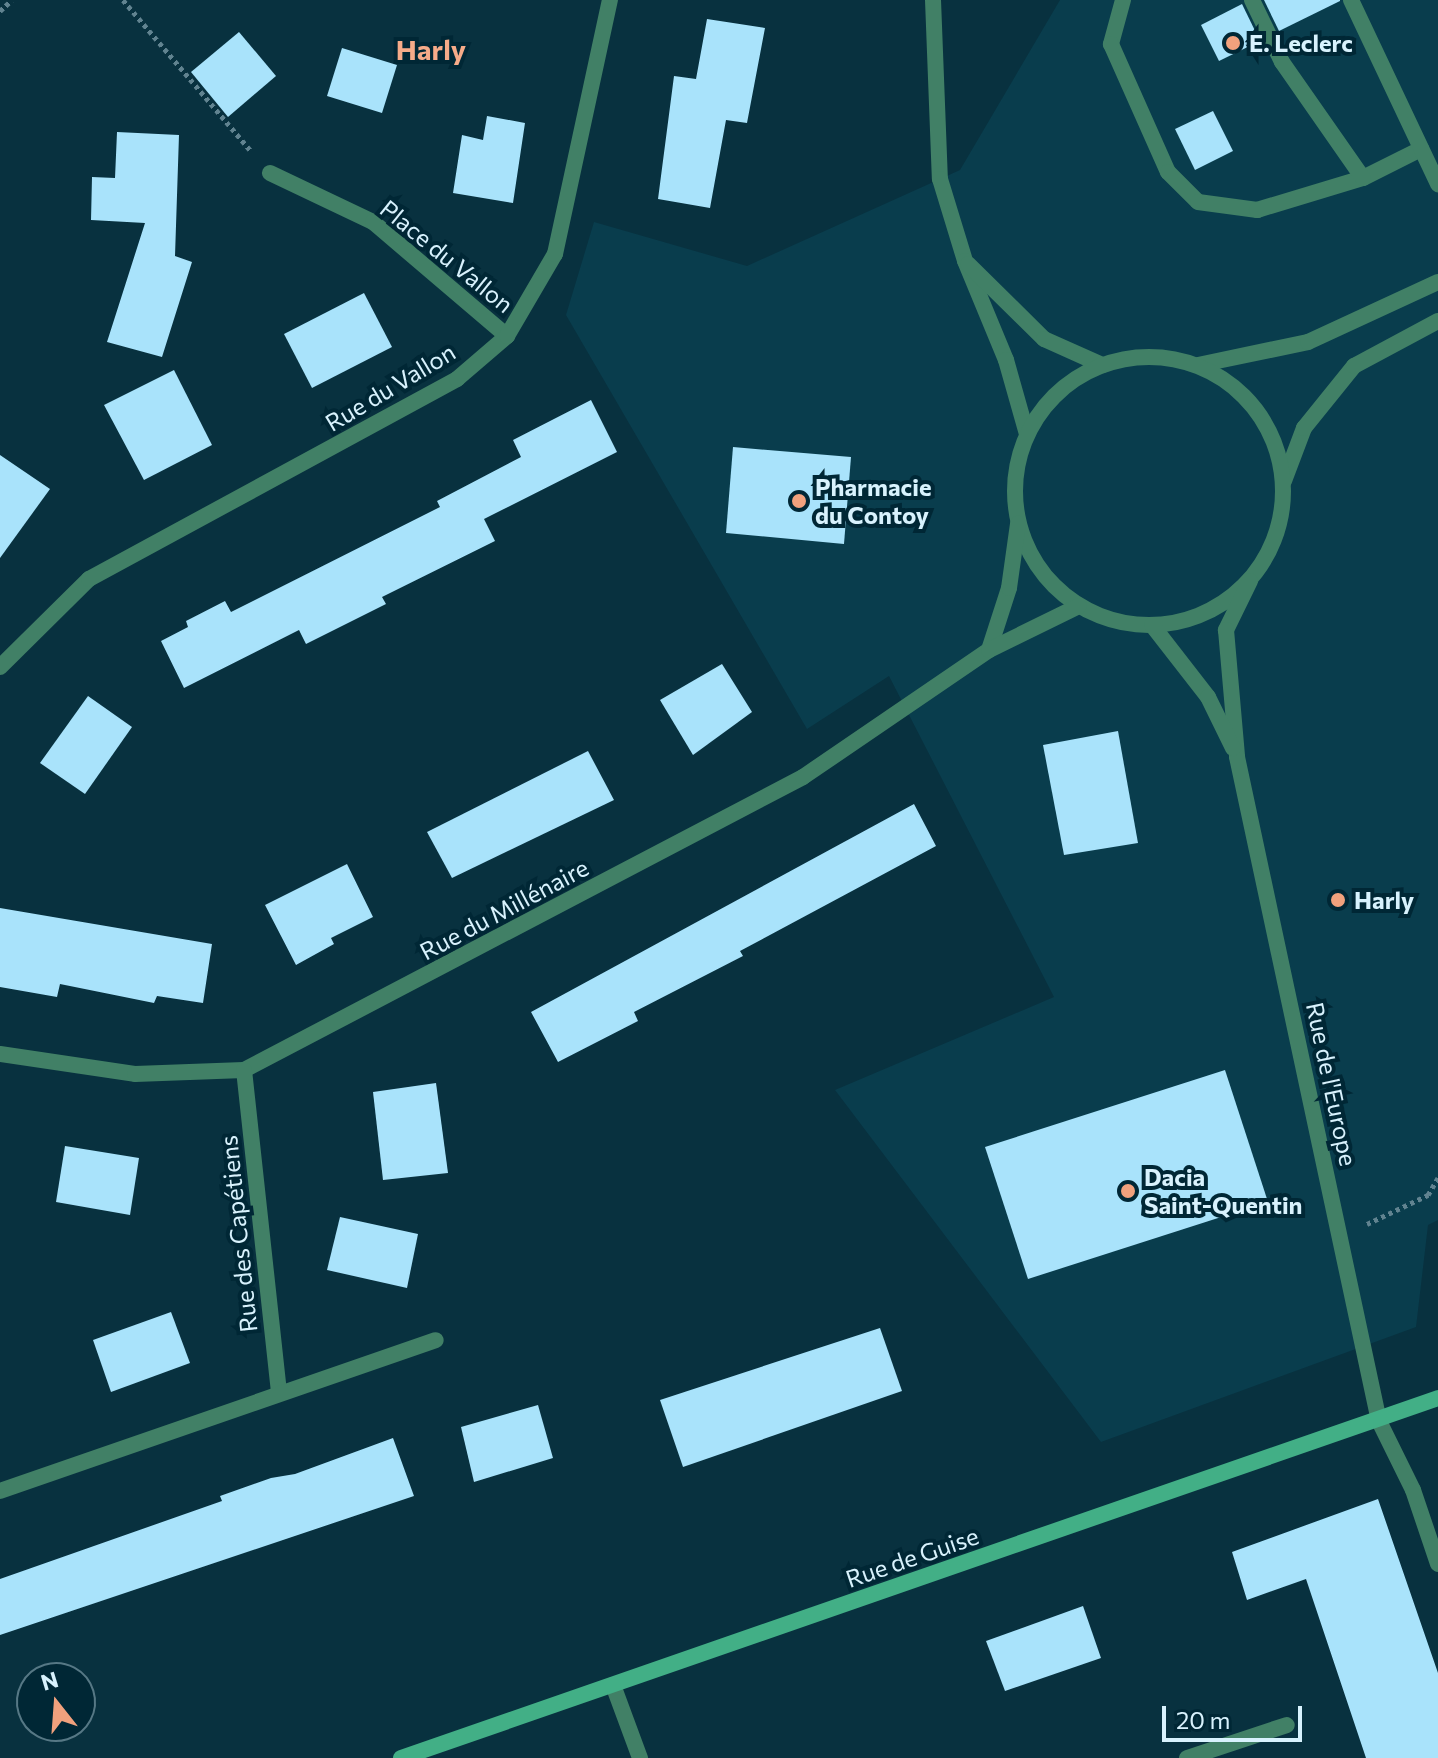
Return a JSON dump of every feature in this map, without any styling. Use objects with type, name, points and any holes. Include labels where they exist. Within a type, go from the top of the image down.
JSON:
[{"type":"main road","name":"Rue de Guise","points":[[401,1758],[1438,1398]]},
{"type":"street","name":"Rue du Vallon","points":[[0,667],[89,579],[457,379],[507,336],[555,254],[610,0]]},
{"type":"street","points":[[933,0],[934,123],[940,179],[965,261],[1006,360],[1027,434]]},
{"type":"street","points":[[1123,0],[1111,44],[1168,172],[1198,202],[1257,210],[1363,178],[1421,149]]},
{"type":"street","points":[[1252,0],[1282,62],[1363,178]]},
{"type":"street","points":[[1351,0],[1438,184]]},
{"type":"street","name":"Place du Vallon","points":[[270,173],[373,222],[507,336]]},
{"type":"street","points":[[965,261],[1044,339],[1102,365]]},
{"type":"street","points":[[989,650],[1009,588],[1018,523],[1017,466],[1027,434],[1046,405],[1071,381],[1102,365],[1134,357],[1198,365],[1308,342],[1438,282]]},
{"type":"street","points":[[1284,481],[1304,428],[1354,366],[1438,321]]},
{"type":"street","points":[[1018,523],[1045,574],[1079,606],[1114,621],[1152,625],[1188,620],[1221,604],[1250,581],[1270,551],[1282,518],[1284,481],[1276,444],[1258,411],[1231,384],[1198,365]]},
{"type":"street","name":"Rue de l'Europe","points":[[1250,581],[1226,630],[1237,757],[1379,1421],[1413,1490],[1438,1564]]},
{"type":"street","name":"Rue du Millénaire","points":[[0,1054],[135,1074],[244,1070],[803,777],[989,650],[1079,606]]},
{"type":"street","name":"Rue de l'Europe","points":[[1152,625],[1208,697],[1237,757]]},
{"type":"street","name":"Rue des Capétiens","points":[[244,1070],[279,1393]]},
{"type":"street","points":[[0,1491],[436,1340]]},
{"type":"street","points":[[613,1685],[640,1758]]},
{"type":"street","points":[[1187,1758],[1287,1725]]},
{"type":"path","points":[[0,11],[12,0]]},
{"type":"path","points":[[123,0],[270,173]]},
{"type":"path","points":[[1340,1237],[1428,1195],[1438,1178]]},
{"type":"shaded area","points":[[1060,0],[1438,0],[1438,1220],[1428,1225],[1416,1327],[1101,1442],[835,1090],[1054,997],[889,676],[807,729],[566,315],[594,222],[747,266],[960,170]]},
{"type":"building","points":[[1264,0],[1340,0],[1340,1],[1279,31]]},
{"type":"building","points":[[1242,4],[1260,41],[1219,61],[1201,25]]},
{"type":"building","points":[[707,19],[765,28],[747,123],[726,120],[710,208],[658,199],[674,76],[696,79]]},
{"type":"building","points":[[239,32],[276,76],[228,117],[191,72]]},
{"type":"building","points":[[342,48],[397,65],[382,113],[327,96]]},
{"type":"building","points":[[1213,111],[1233,151],[1195,170],[1175,129]]},
{"type":"building","points":[[487,116],[525,123],[513,203],[453,193],[462,135],[483,140]]},
{"type":"building","points":[[117,132],[179,135],[175,256],[192,262],[162,357],[107,342],[145,223],[91,220],[92,177],[115,178]]},
{"type":"building","points":[[364,293],[392,347],[312,388],[284,334]]},
{"type":"building","points":[[174,370],[212,445],[144,480],[104,405]]},
{"type":"building","points":[[591,400],[617,452],[484,519],[495,541],[382,597],[386,604],[306,644],[299,630],[184,688],[161,641],[188,627],[186,621],[225,601],[231,612],[440,507],[437,501],[521,457],[513,440]]},
{"type":"building","points":[[733,447],[851,457],[844,544],[726,533]]},
{"type":"building","points":[[0,455],[50,489],[0,558]]},
{"type":"building","points":[[722,664],[752,712],[693,755],[660,700]]},
{"type":"building","points":[[88,696],[132,727],[85,794],[40,763]]},
{"type":"building","points":[[1118,731],[1138,843],[1064,855],[1043,745]]},
{"type":"building","points":[[588,751],[614,800],[452,878],[427,832]]},
{"type":"building","points":[[914,804],[936,846],[740,951],[743,956],[634,1012],[638,1021],[558,1062],[531,1012]]},
{"type":"building","points":[[347,864],[373,917],[331,938],[334,944],[296,965],[265,905]]},
{"type":"building","points":[[0,908],[212,944],[203,1003],[157,996],[154,1003],[60,984],[57,997],[0,987]]},
{"type":"building","points":[[1225,1070],[1268,1202],[1028,1279],[985,1147]]},
{"type":"building","points":[[436,1083],[448,1173],[383,1180],[373,1092]]},
{"type":"building","points":[[65,1146],[139,1158],[130,1215],[56,1202]]},
{"type":"building","points":[[340,1217],[418,1234],[407,1288],[327,1270]]},
{"type":"building","points":[[171,1312],[190,1363],[111,1392],[93,1340]]},
{"type":"building","points":[[880,1328],[902,1391],[683,1467],[660,1400]]},
{"type":"building","points":[[538,1405],[553,1458],[474,1482],[461,1427]]},
{"type":"building","points":[[393,1438],[414,1496],[0,1635],[0,1579],[222,1501],[220,1496],[271,1478],[295,1474]]},
{"type":"building","points":[[1378,1499],[1438,1673],[1438,1758],[1366,1758],[1306,1579],[1247,1600],[1232,1552]]},
{"type":"building","points":[[1083,1606],[1101,1658],[1005,1691],[986,1641]]},
{"type":"place","name":"E. Leclerc","points":[[1233,43]]},
{"type":"place","name":"Pharmacie du Contoy","points":[[799,501]]},
{"type":"place","name":"Harly","points":[[1338,900]]},
{"type":"place","name":"Dacia Saint-Quentin","points":[[1128,1191]]},
{"type":"district","name":"Harly","points":[[431,49]]}]
